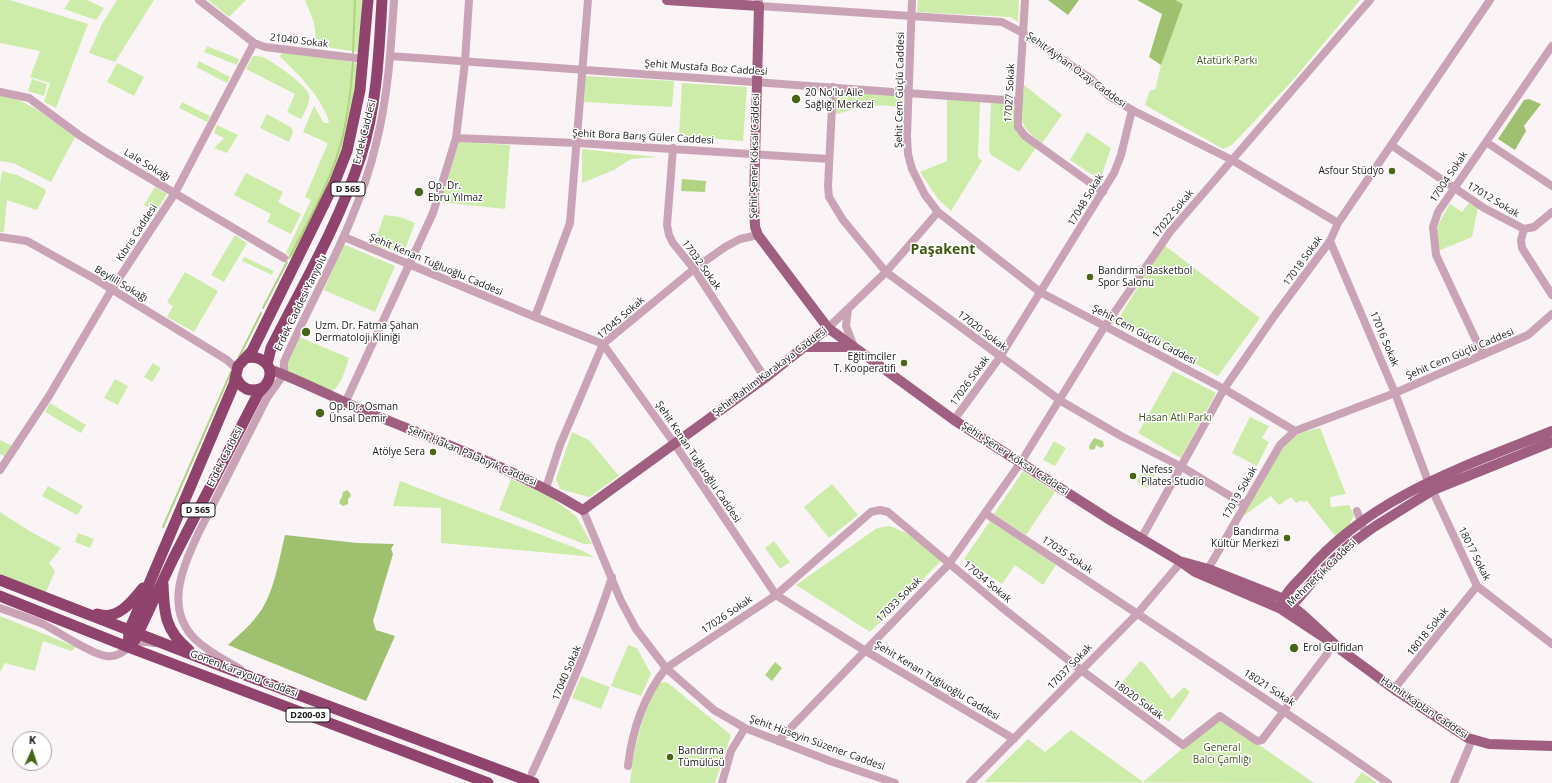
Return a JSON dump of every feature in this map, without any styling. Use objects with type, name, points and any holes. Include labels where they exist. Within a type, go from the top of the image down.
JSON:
[{"type":"highway","name":"Erdek Caddesi","points":[[134,633],[152,577],[198,472],[240,367],[252,351],[334,184],[347,151],[355,119],[364,59],[368,0]]},
{"type":"highway","name":"Erdek Caddesi","points":[[134,633],[163,581],[267,375],[271,348],[330,232],[361,155],[378,68],[382,0]]},
{"type":"highway","points":[[258,358],[267,375],[252,391],[247,390],[242,387],[240,367],[258,358]]},
{"type":"highway","points":[[71,606],[101,616],[110,615],[130,604],[152,577]]},
{"type":"highway","name":"Gönen Karayolu Caddesi","points":[[0,580],[71,606],[134,633],[256,679],[533,778]]},
{"type":"highway","points":[[163,581],[167,623],[180,643],[205,660]]},
{"type":"highway","name":"Gönen Karayolu Caddesi","points":[[0,596],[128,647],[488,783]]},
{"type":"highway","name":"D 565","points":[[128,647],[134,633]]},
{"type":"main road","name":"Şehit Ayhan Özay Caddesi","points":[[667,0],[759,3]]},
{"type":"main road","name":"Şehit Şener Köksal Caddesi","points":[[759,3],[756,82],[755,227],[758,235],[828,328],[954,420],[1141,539],[1182,562],[1203,576],[1285,605]]},
{"type":"main road","name":"Şehit Rahim Karakaya Caddesi","points":[[582,510],[765,378],[828,328]]},
{"type":"main road","points":[[804,347],[854,347]]},
{"type":"main road","name":"Şehit Hakan Palabıyık Caddesi","points":[[267,375],[282,374],[345,403],[475,456],[546,488],[582,510]]},
{"type":"main road","name":"Mehmetçik Caddesi","points":[[1285,605],[1317,559],[1361,521],[1431,486],[1552,430]]},
{"type":"main road","name":"Mehmetçik Caddesi","points":[[1285,605],[1365,533],[1431,486],[1552,442]]},
{"type":"main road","name":"Şehit Şener Köksal Caddesi","points":[[1182,562],[1208,569],[1285,605]]},
{"type":"main road","name":"Hamit Kaplan Caddesi","points":[[1285,605],[1341,650],[1394,689],[1440,721],[1472,740],[1489,744],[1552,746]]},
{"type":"street","name":"21040 Sokak","points":[[199,0],[254,43],[274,49],[364,59]]},
{"type":"street","name":"Erdek Caddesi Yanyolu","points":[[256,679],[206,648],[195,639],[186,627],[180,614],[178,592],[189,553],[266,398],[282,374],[284,362],[344,237],[357,206],[376,145],[386,91],[394,0]]},
{"type":"street","points":[[345,403],[433,213],[456,138],[465,62],[469,0]]},
{"type":"street","points":[[535,318],[570,223],[588,0]]},
{"type":"street","name":"Şehit Cem Güçlü Caddesi","points":[[912,0],[910,92],[907,136],[908,154],[912,170],[938,212],[1040,292],[1224,389],[1296,431],[1395,392],[1528,335],[1552,314]]},
{"type":"street","name":"17027 Sokak","points":[[1025,0],[1018,122],[1023,133],[1103,192]]},
{"type":"street","name":"17022 Sokak","points":[[1021,462],[1061,401],[1106,326],[1170,232],[1370,0]]},
{"type":"street","name":"17018 Sokak","points":[[1141,539],[1224,389],[1330,241],[1338,223],[1490,0]]},
{"type":"street","name":"Şehit Ayhan Özay Caddesi","points":[[759,3],[911,17],[1002,22],[1023,33],[1090,78],[1109,96],[1132,110],[1232,160],[1338,223]]},
{"type":"street","name":"Kıbrıs Caddesi","points":[[0,470],[49,396],[112,289],[175,193],[254,43]]},
{"type":"street","name":"17004 Sokak","points":[[1483,355],[1436,255],[1433,233],[1434,220],[1454,188],[1552,46]]},
{"type":"street","name":"Şehit Mustafa Boz Caddesi","points":[[390,56],[1019,101]]},
{"type":"street","name":"17020 Sokak","points":[[833,87],[828,186],[829,197],[834,207],[886,272],[1061,401],[1121,436],[1182,467],[1245,505]]},
{"type":"street","name":"Lale Sokağı","points":[[0,92],[29,98],[78,134],[284,258]]},
{"type":"street","name":"17048 Sokak","points":[[1040,292],[1103,192],[1122,155],[1132,110]]},
{"type":"street","name":"Şehit Bora Barış Güler Caddesi","points":[[456,138],[673,148],[829,159]]},
{"type":"street","points":[[1486,142],[1552,186]]},
{"type":"street","name":"17012 Sokak","points":[[1391,145],[1484,208],[1524,229],[1521,240],[1522,248],[1552,295]]},
{"type":"street","name":"17032 Sokak","points":[[673,148],[668,230],[674,243],[694,269],[765,378]]},
{"type":"street","name":"Şehit Rahim Karakaya Caddesi","points":[[828,328],[886,272],[938,212]]},
{"type":"street","points":[[1524,229],[1534,227],[1552,212]]},
{"type":"street","name":"17045 Sokak","points":[[546,488],[560,445],[603,344],[694,269],[735,242],[758,235]]},
{"type":"street","name":"Beylili Sokağı","points":[[0,236],[27,241],[112,289],[240,367]]},
{"type":"street","name":"Şehit Kenan Tuğluoğlu Caddesi","points":[[344,237],[535,318],[603,344],[674,443],[776,595],[864,650],[1014,739]]},
{"type":"street","name":"17016 Sokak","points":[[1330,241],[1395,392],[1431,486]]},
{"type":"street","name":"17026 Sokak","points":[[954,420],[1000,357],[1040,292]]},
{"type":"street","points":[[848,309],[846,326],[854,347]]},
{"type":"street","name":"17019 Sokak","points":[[1208,569],[1280,445],[1296,431]]},
{"type":"street","name":"17033 Sokak","points":[[778,741],[864,650],[949,564],[1021,462]]},
{"type":"street","name":"18017 Sokak","points":[[1431,486],[1477,586],[1552,644]]},
{"type":"street","points":[[582,510],[612,577]]},
{"type":"street","name":"17026 Sokak","points":[[628,766],[631,740],[648,696],[655,682],[666,668],[776,595],[871,512],[880,510]]},
{"type":"street","name":"17034 Sokak","points":[[880,510],[888,512],[949,564],[1081,670]]},
{"type":"street","points":[[1357,511],[1365,533]]},
{"type":"street","name":"17035 Sokak","points":[[985,513],[1137,614]]},
{"type":"street","name":"17037 Sokak","points":[[970,783],[1137,614],[1182,562]]},
{"type":"street","name":"Şehit Hüseyin Süzener Caddesi","points":[[612,577],[621,601],[636,629],[666,668],[714,710],[745,728],[895,783]]},
{"type":"street","name":"17040 Sokak","points":[[533,778],[595,630],[612,577]]},
{"type":"street","name":"18018 Sokak","points":[[1394,689],[1477,586]]},
{"type":"street","points":[[0,608],[42,624],[102,655],[119,654],[128,647],[141,641],[150,642],[224,667]]},
{"type":"street","name":"18021 Sokak","points":[[1137,614],[1285,710],[1388,783]]},
{"type":"street","points":[[1285,710],[1327,654],[1331,642]]},
{"type":"street","points":[[1327,654],[1341,650]]},
{"type":"street","name":"18020 Sokak","points":[[1081,670],[1183,745],[1220,716],[1257,741],[1260,741],[1285,710]]},
{"type":"street","points":[[722,783],[731,751],[745,728]]},
{"type":"street","points":[[1454,783],[1472,740]]},
{"type":"green space","points":[[0,0],[10,0],[88,24],[56,108],[44,102],[50,83],[30,77],[40,51],[0,43]]},
{"type":"green space","points":[[70,0],[87,0],[104,8],[96,20],[64,9]]},
{"type":"green space","points":[[117,0],[154,0],[115,62],[89,53],[102,24]]},
{"type":"green space","points":[[208,0],[246,0],[229,17]]},
{"type":"green space","points":[[305,0],[362,0],[359,52],[317,46],[314,23]]},
{"type":"green space","points":[[918,0],[1019,0],[1018,22],[1010,17],[917,12]]},
{"type":"green space","name":"Atatürk Parkı","points":[[1175,0],[1360,0],[1294,79],[1232,145],[1223,149],[1145,105],[1150,90],[1155,90],[1161,65],[1183,4]]},
{"type":"green space","points":[[207,46],[239,59],[237,65],[204,52]]},
{"type":"green space","points":[[281,54],[321,56],[356,63],[358,77],[343,153],[294,258],[286,253],[311,200],[305,197],[328,143],[303,132],[314,106],[324,123],[329,123],[322,105],[316,96],[294,70],[280,57]]},
{"type":"green space","points":[[253,56],[263,57],[296,79],[307,90],[309,101],[301,119],[287,112],[295,94],[246,69]]},
{"type":"green space","points":[[199,61],[230,77],[227,83],[196,67]]},
{"type":"green space","points":[[117,63],[144,77],[134,96],[107,82]]},
{"type":"green space","points":[[585,76],[674,81],[672,107],[584,102]]},
{"type":"green space","points":[[32,79],[47,84],[44,96],[28,91]]},
{"type":"green space","points":[[682,83],[747,87],[743,141],[679,136]]},
{"type":"green space","points":[[1024,85],[1062,115],[1042,143],[1027,130],[1023,124],[1021,112]]},
{"type":"green space","points":[[836,90],[901,95],[900,108],[884,105],[860,108],[836,114]]},
{"type":"green space","points":[[0,95],[10,97],[30,106],[75,137],[51,182],[13,163],[0,161]]},
{"type":"green space","points":[[947,100],[980,101],[978,157],[982,161],[951,211],[938,199],[920,172],[947,161]]},
{"type":"green space","points":[[991,101],[1015,104],[1016,132],[1036,148],[1019,172],[991,155],[989,151]]},
{"type":"green space","points":[[182,102],[210,116],[207,122],[179,108]]},
{"type":"green space","points":[[267,114],[292,128],[293,132],[289,142],[260,128]]},
{"type":"green space","points":[[217,125],[238,135],[227,153],[214,148],[224,138],[214,133]]},
{"type":"green space","points":[[1087,132],[1111,148],[1100,180],[1070,160]]},
{"type":"green space","points":[[459,142],[510,145],[505,209],[440,202]]},
{"type":"green space","points":[[582,149],[657,157],[631,159],[614,170],[582,183]]},
{"type":"green space","points":[[2,171],[17,175],[45,189],[46,192],[37,210],[7,200],[4,232],[0,232],[0,185]]},
{"type":"green space","points":[[246,173],[283,192],[278,202],[301,214],[291,234],[267,222],[271,214],[234,195]]},
{"type":"green space","points":[[155,187],[167,194],[156,212],[144,205]]},
{"type":"green space","points":[[1469,203],[1478,208],[1472,237],[1438,251],[1436,237],[1438,226],[1450,204],[1462,212]]},
{"type":"green space","points":[[384,215],[400,217],[415,223],[406,247],[401,254],[374,245]]},
{"type":"green space","points":[[235,235],[247,243],[224,282],[211,275]]},
{"type":"green space","points":[[343,244],[395,266],[375,312],[324,290]]},
{"type":"green space","points":[[1164,245],[1260,318],[1218,376],[1117,321]]},
{"type":"green space","points":[[244,257],[274,271],[272,275],[242,261]]},
{"type":"green space","points":[[185,272],[218,291],[194,332],[167,317],[173,306],[167,302]]},
{"type":"green space","points":[[297,336],[349,358],[338,385],[331,392],[286,374],[285,362]]},
{"type":"green space","points":[[153,363],[161,368],[152,382],[144,377]]},
{"type":"green space","name":"Hasan Atlı Parkı","points":[[1173,371],[1216,393],[1181,458],[1138,433]]},
{"type":"green space","points":[[115,379],[128,386],[118,405],[104,398]]},
{"type":"green space","points":[[50,403],[86,425],[81,433],[45,412]]},
{"type":"green space","points":[[1250,417],[1269,426],[1262,438],[1269,442],[1257,466],[1232,453]]},
{"type":"green space","points":[[1320,428],[1346,494],[1330,497],[1331,507],[1349,505],[1354,515],[1349,525],[1336,537],[1307,501],[1303,502],[1302,500],[1296,503],[1291,497],[1279,505],[1271,496],[1242,517],[1274,459],[1282,449],[1290,440],[1299,434]]},
{"type":"green space","points":[[572,432],[589,440],[619,476],[589,497],[560,489],[556,479]]},
{"type":"green space","points":[[0,440],[12,446],[4,456],[0,454]]},
{"type":"green space","points":[[1054,441],[1066,448],[1055,466],[1043,460]]},
{"type":"green space","points":[[1147,465],[1157,471],[1147,488],[1137,482]]},
{"type":"green space","points":[[1023,471],[1055,492],[1026,535],[994,514]]},
{"type":"green space","points":[[511,479],[546,494],[576,516],[592,544],[584,544],[499,510]]},
{"type":"green space","points":[[400,481],[581,550],[594,557],[441,543],[441,508],[393,506]]},
{"type":"green space","points":[[832,484],[858,515],[829,538],[804,507]]},
{"type":"green space","points":[[48,486],[83,506],[77,515],[42,496]]},
{"type":"green space","points":[[0,512],[31,532],[61,548],[49,563],[55,571],[46,592],[0,575]]},
{"type":"green space","points":[[990,521],[1056,565],[1043,585],[1015,565],[1002,584],[964,559]]},
{"type":"green space","points":[[890,526],[906,533],[943,559],[870,632],[796,585],[877,528]]},
{"type":"green space","points":[[78,533],[94,539],[90,548],[75,542]]},
{"type":"green space","points":[[774,541],[790,562],[780,569],[765,548]]},
{"type":"green space","points":[[0,616],[76,647],[71,651],[43,641],[35,671],[5,663],[0,672]]},
{"type":"green space","points":[[628,645],[637,648],[651,674],[641,696],[611,686]]},
{"type":"green space","points":[[1140,661],[1144,663],[1172,699],[1184,687],[1190,692],[1169,722],[1120,685]]},
{"type":"green space","points":[[581,676],[610,687],[601,709],[572,698]]},
{"type":"green space","name":"Bandırma Tümülüsü","points":[[660,683],[668,683],[731,735],[715,783],[630,783],[636,744],[643,719],[653,694]]},
{"type":"green space","name":"General Balcı Çamlığı","points":[[1216,720],[1223,720],[1314,783],[984,782],[1028,739],[1045,752],[1071,730],[1143,782]]},
{"type":"green space","points":[[1362,772],[1377,783],[1354,783]]},
{"type":"shaded area","points":[[1048,0],[1079,0],[1068,15]]},
{"type":"shaded area","points":[[1137,0],[1175,0],[1183,4],[1161,65],[1149,57],[1162,14]]},
{"type":"shaded area","points":[[1529,99],[1541,104],[1524,126],[1526,131],[1515,150],[1498,139],[1524,100]]},
{"type":"shaded area","points":[[682,179],[706,181],[705,192],[681,191]]},
{"type":"shaded area","points":[[1094,438],[1103,441],[1104,446],[1101,448],[1096,445],[1095,449],[1090,450],[1089,446]]},
{"type":"shaded area","points":[[347,490],[351,496],[348,499],[348,504],[343,506],[339,503],[343,492]]},
{"type":"shaded area","points":[[285,535],[357,543],[394,544],[391,549],[393,554],[373,621],[376,630],[395,636],[366,701],[228,645],[255,619],[262,609],[270,592],[276,573]]},
{"type":"shaded area","points":[[775,662],[782,668],[772,681],[765,675]]},
{"type":"waterway","points":[[353,53],[355,0]]},
{"type":"waterway","points":[[289,258],[318,202],[331,173],[341,143],[350,93],[353,62]]},
{"type":"waterway","points":[[263,308],[287,262]]},
{"type":"waterway","points":[[239,357],[261,313]]},
{"type":"waterway","points":[[163,527],[231,372]]},
{"type":"place","name":"20 No'lu Aile Sağlığı Merkezi","points":[[796,99]]},
{"type":"place","name":"Asfour Stüdyo","points":[[1392,171]]},
{"type":"place","name":"Op. Dr. Ebru Yılmaz","points":[[419,192]]},
{"type":"place","name":"Bandırma Basketbol Spor Salonu","points":[[1090,277]]},
{"type":"place","name":"Uzm. Dr. Fatma Şahan Dermatoloji Kliniği","points":[[306,332]]},
{"type":"place","name":"Eğitimciler T. Kooperatifi","points":[[904,363]]},
{"type":"place","name":"Op. Dr. Osman Ünsal Demir","points":[[320,413]]},
{"type":"place","name":"Atölye Sera","points":[[433,452]]},
{"type":"place","name":"Nefess Pilates Studio","points":[[1133,476]]},
{"type":"place","name":"Bandırma Kültür Merkezi","points":[[1287,538]]},
{"type":"place","name":"Erol Gülfidan","points":[[1294,648]]},
{"type":"place","name":"Bandırma Tümülüsü","points":[[670,757]]},
{"type":"district","name":"Paşakent","points":[[943,250]]}]
